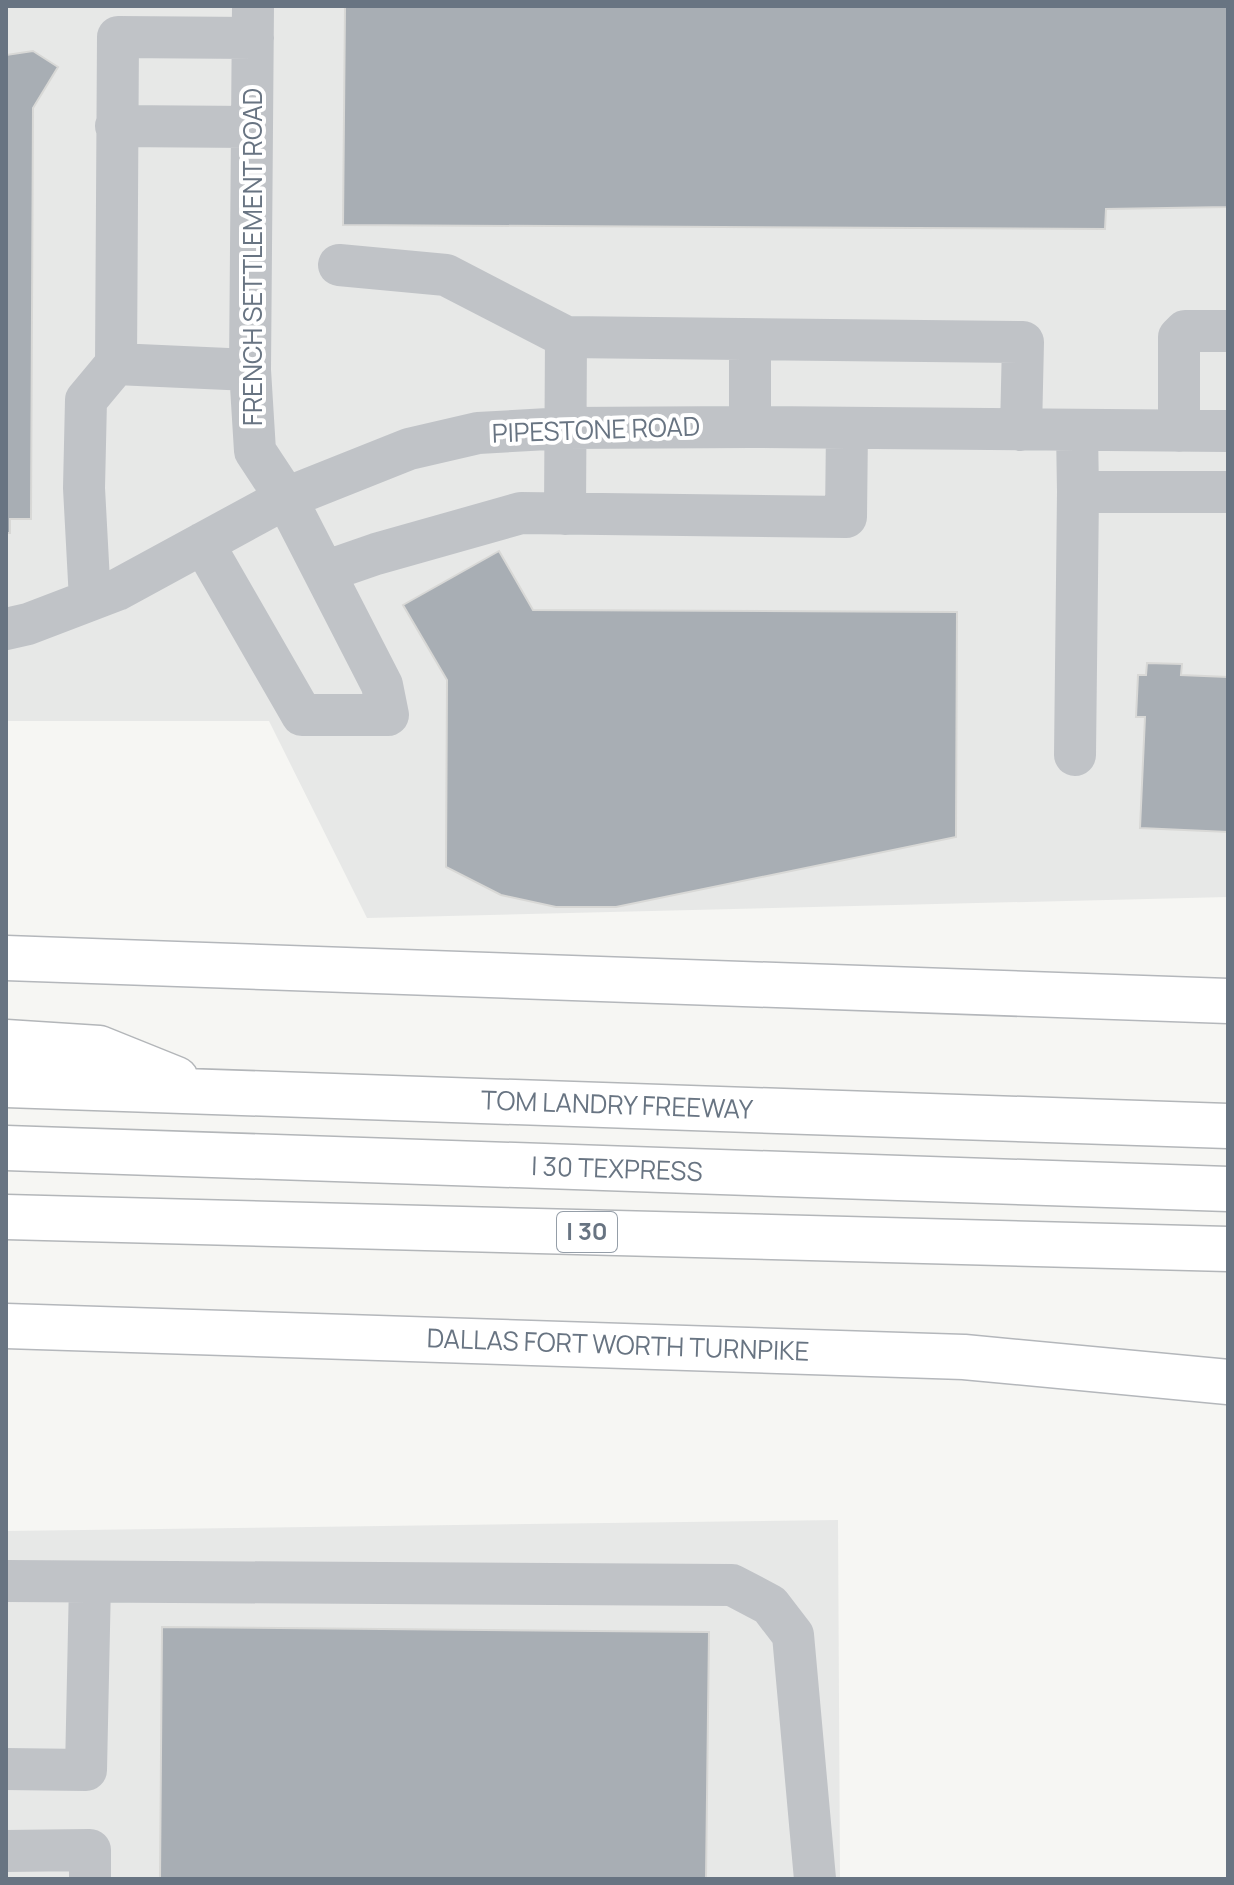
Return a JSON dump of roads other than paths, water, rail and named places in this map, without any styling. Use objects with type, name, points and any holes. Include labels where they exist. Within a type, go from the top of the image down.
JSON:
[{"type":"main road","points":[[6,958],[1228,1001]]},
{"type":"main road","points":[[6,1042],[99,1048],[204,1091]]},
{"type":"main road","name":"TOM LANDRY FREEWAY","points":[[6,1085],[1228,1126]]},
{"type":"main road","name":"I 30 TEXPRESS","points":[[6,1148],[1228,1189]]},
{"type":"main road","name":"I 30","points":[[6,1217],[1228,1249]]},
{"type":"main road","points":[[1168,1247],[1228,1269]]},
{"type":"main road","name":"DALLAS FORT WORTH TURNPIKE","points":[[6,1326],[949,1356],[1228,1382]]},
{"type":"street","points":[[90,600],[84,488],[86,400],[116,364],[118,37],[253,22]]},
{"type":"street","name":"FRENCH SETTLEMENT ROAD","points":[[203,543],[302,715],[388,715],[382,685],[286,498],[255,451],[250,370],[253,22]]},
{"type":"street","points":[[116,126],[252,127]]},
{"type":"street","points":[[339,265],[446,275],[566,337],[1023,342],[1021,430]]},
{"type":"street","points":[[1179,431],[1179,337],[1185,331],[1228,331]]},
{"type":"street","points":[[565,514],[566,337]]},
{"type":"street","points":[[750,340],[750,427]]},
{"type":"street","points":[[116,364],[250,370]]},
{"type":"street","name":"PIPESTONE ROAD","points":[[6,629],[28,624],[117,590],[286,498],[409,449],[478,433],[566,428],[750,427],[1228,431]]},
{"type":"street","points":[[324,572],[521,513],[846,517],[847,429]]},
{"type":"street","points":[[1075,755],[1077,431]]},
{"type":"street","points":[[1078,492],[1228,492]]},
{"type":"street","points":[[6,1581],[732,1585],[770,1605],[793,1635],[815,1879]]},
{"type":"street","points":[[6,1769],[86,1770],[90,1582]]},
{"type":"street","points":[[6,1851],[90,1850],[90,1879]]}]
